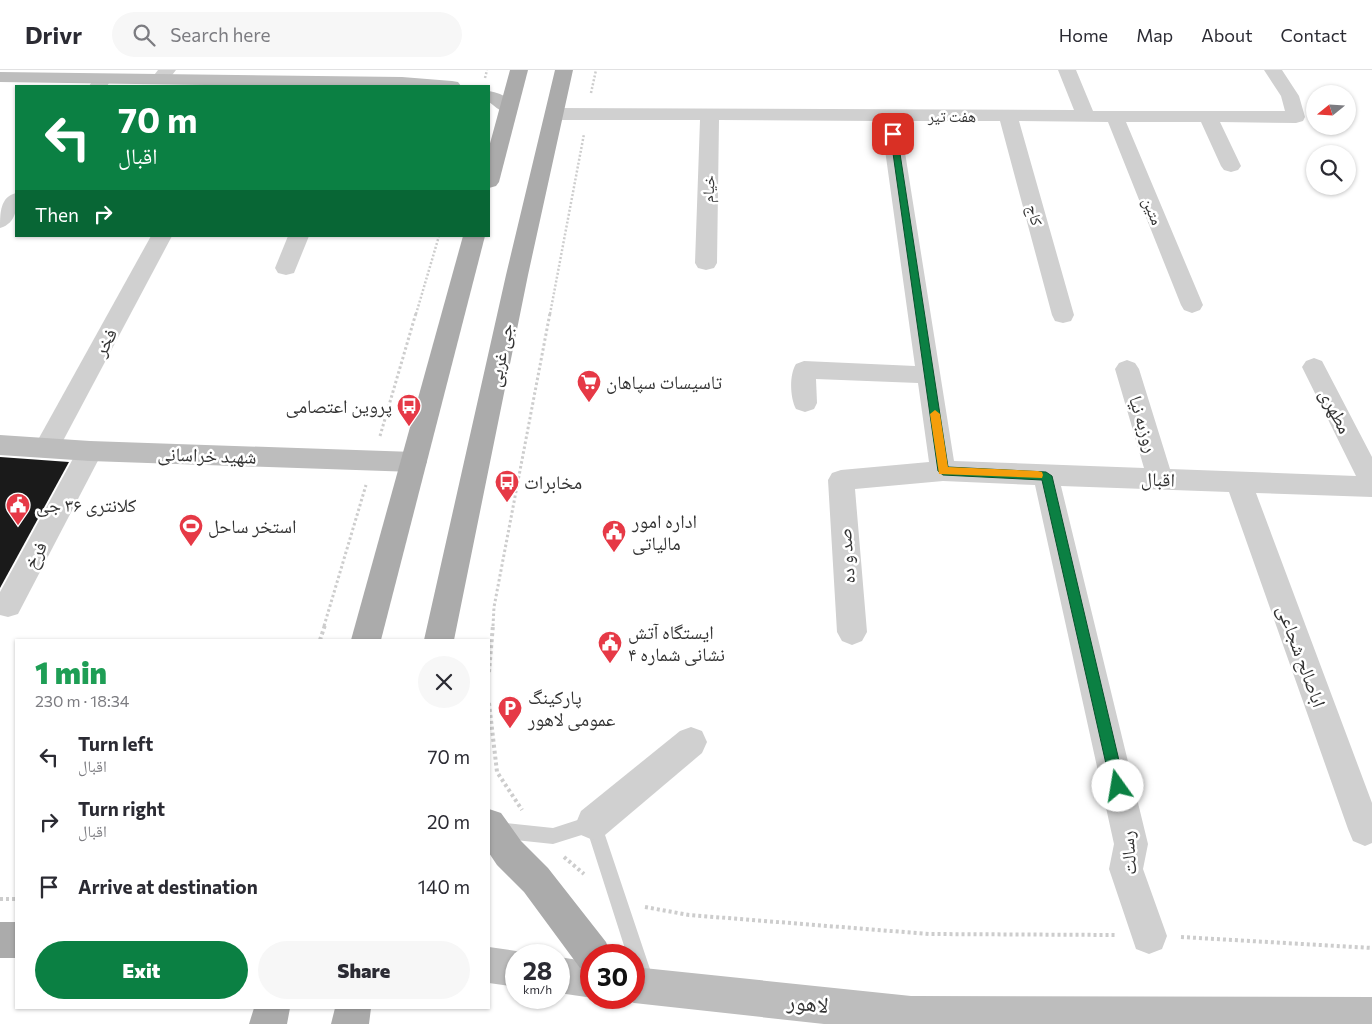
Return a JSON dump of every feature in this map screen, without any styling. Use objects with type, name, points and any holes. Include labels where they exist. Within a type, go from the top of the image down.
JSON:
[{"type":"main road","points":[[490,178],[519,70]]},
{"type":"main road","name":"جی غربی","points":[[439,639],[517,275],[564,70]]},
{"type":"main road","points":[[366,639],[474,237]]},
{"type":"main road","points":[[491,827],[509,852],[536,880],[585,944]]},
{"type":"main road","points":[[0,940],[15,940]]},
{"type":"main road","points":[[268,1024],[272,1009]]},
{"type":"main road","points":[[350,1024],[353,1009]]},
{"type":"street","points":[[1067,70],[1086,116]]},
{"type":"street","name":"هفت تیر","points":[[554,114],[1296,118],[1290,96],[1273,70]]},
{"type":"street","points":[[0,77],[100,83],[164,75],[190,83],[362,85],[420,82],[444,85]]},
{"type":"street","points":[[490,96],[509,108]]},
{"type":"street","name":"خیام","points":[[706,263],[710,115]]},
{"type":"street","points":[[890,115],[943,471]]},
{"type":"street","name":"کاج","points":[[1008,116],[1063,315]]},
{"type":"street","name":"متین","points":[[1115,116],[1192,305]]},
{"type":"street","points":[[1208,117],[1231,166]]},
{"type":"street","points":[[0,221],[15,200]]},
{"type":"street","name":"فخر","points":[[47,447],[161,237]]},
{"type":"street","points":[[286,268],[299,237]]},
{"type":"street","name":"مطهری","points":[[1314,367],[1372,482]]},
{"type":"street","name":"روزبه نیا","points":[[1127,369],[1160,479]]},
{"type":"street","points":[[804,403],[804,370],[929,375]]},
{"type":"street","name":"شهید خراسانی","points":[[0,445],[90,451],[414,462]]},
{"type":"street","name":"فرخ","points":[[8,605],[90,451]]},
{"type":"street","name":"اقبال","points":[[841,480],[943,471],[1372,487]]},
{"type":"street","name":"رسالت","points":[[1046,476],[1131,844],[1126,869],[1149,936]]},
{"type":"street","name":"صد و ده","points":[[841,480],[852,632]]},
{"type":"street","name":"اباصالح شجاعی","points":[[1238,482],[1365,830]]},
{"type":"street","points":[[593,823],[691,742]]},
{"type":"street","points":[[490,965],[505,967]]},
{"type":"street","name":"لاهور","points":[[645,986],[911,1019],[1372,1016]]},
{"type":"lane","points":[[491,827],[553,836],[593,823],[619,901],[630,944]]},
{"type":"path","points":[[490,659],[494,608],[587,114]]},
{"type":"path","points":[[490,712],[497,772],[539,835],[573,866],[619,901],[689,915],[930,934],[1149,936],[1372,948]]},
{"type":"path","points":[[0,899],[15,899]]},
{"type":"building","name":"کلانتری ۳۶ جی","points":[[0,457],[69,462],[0,588]]},
{"type":"slow traffic","points":[[935,414],[943,471],[1038,475]]},
{"type":"place","name":"تاسیسات سپاهان","points":[[589,403]]},
{"type":"place","name":"پروین اعتصامی","points":[[409,427]]},
{"type":"place","name":"مخابرات","points":[[507,503]]},
{"type":"place","name":"کلانتری ۳۶ جی","points":[[18,526]]},
{"type":"place","name":"استخر ساحل","points":[[191,547]]},
{"type":"place","name":"اداره امور مالیاتی","points":[[614,553]]},
{"type":"place","name":"ایستگاه آتش نشانی شماره ۴","points":[[610,664]]},
{"type":"place","name":"پارکینگ عمومی لاهور","points":[[510,729]]},
{"type":"route","points":[[893,134],[943,471],[1046,476],[1118,786]]}]
